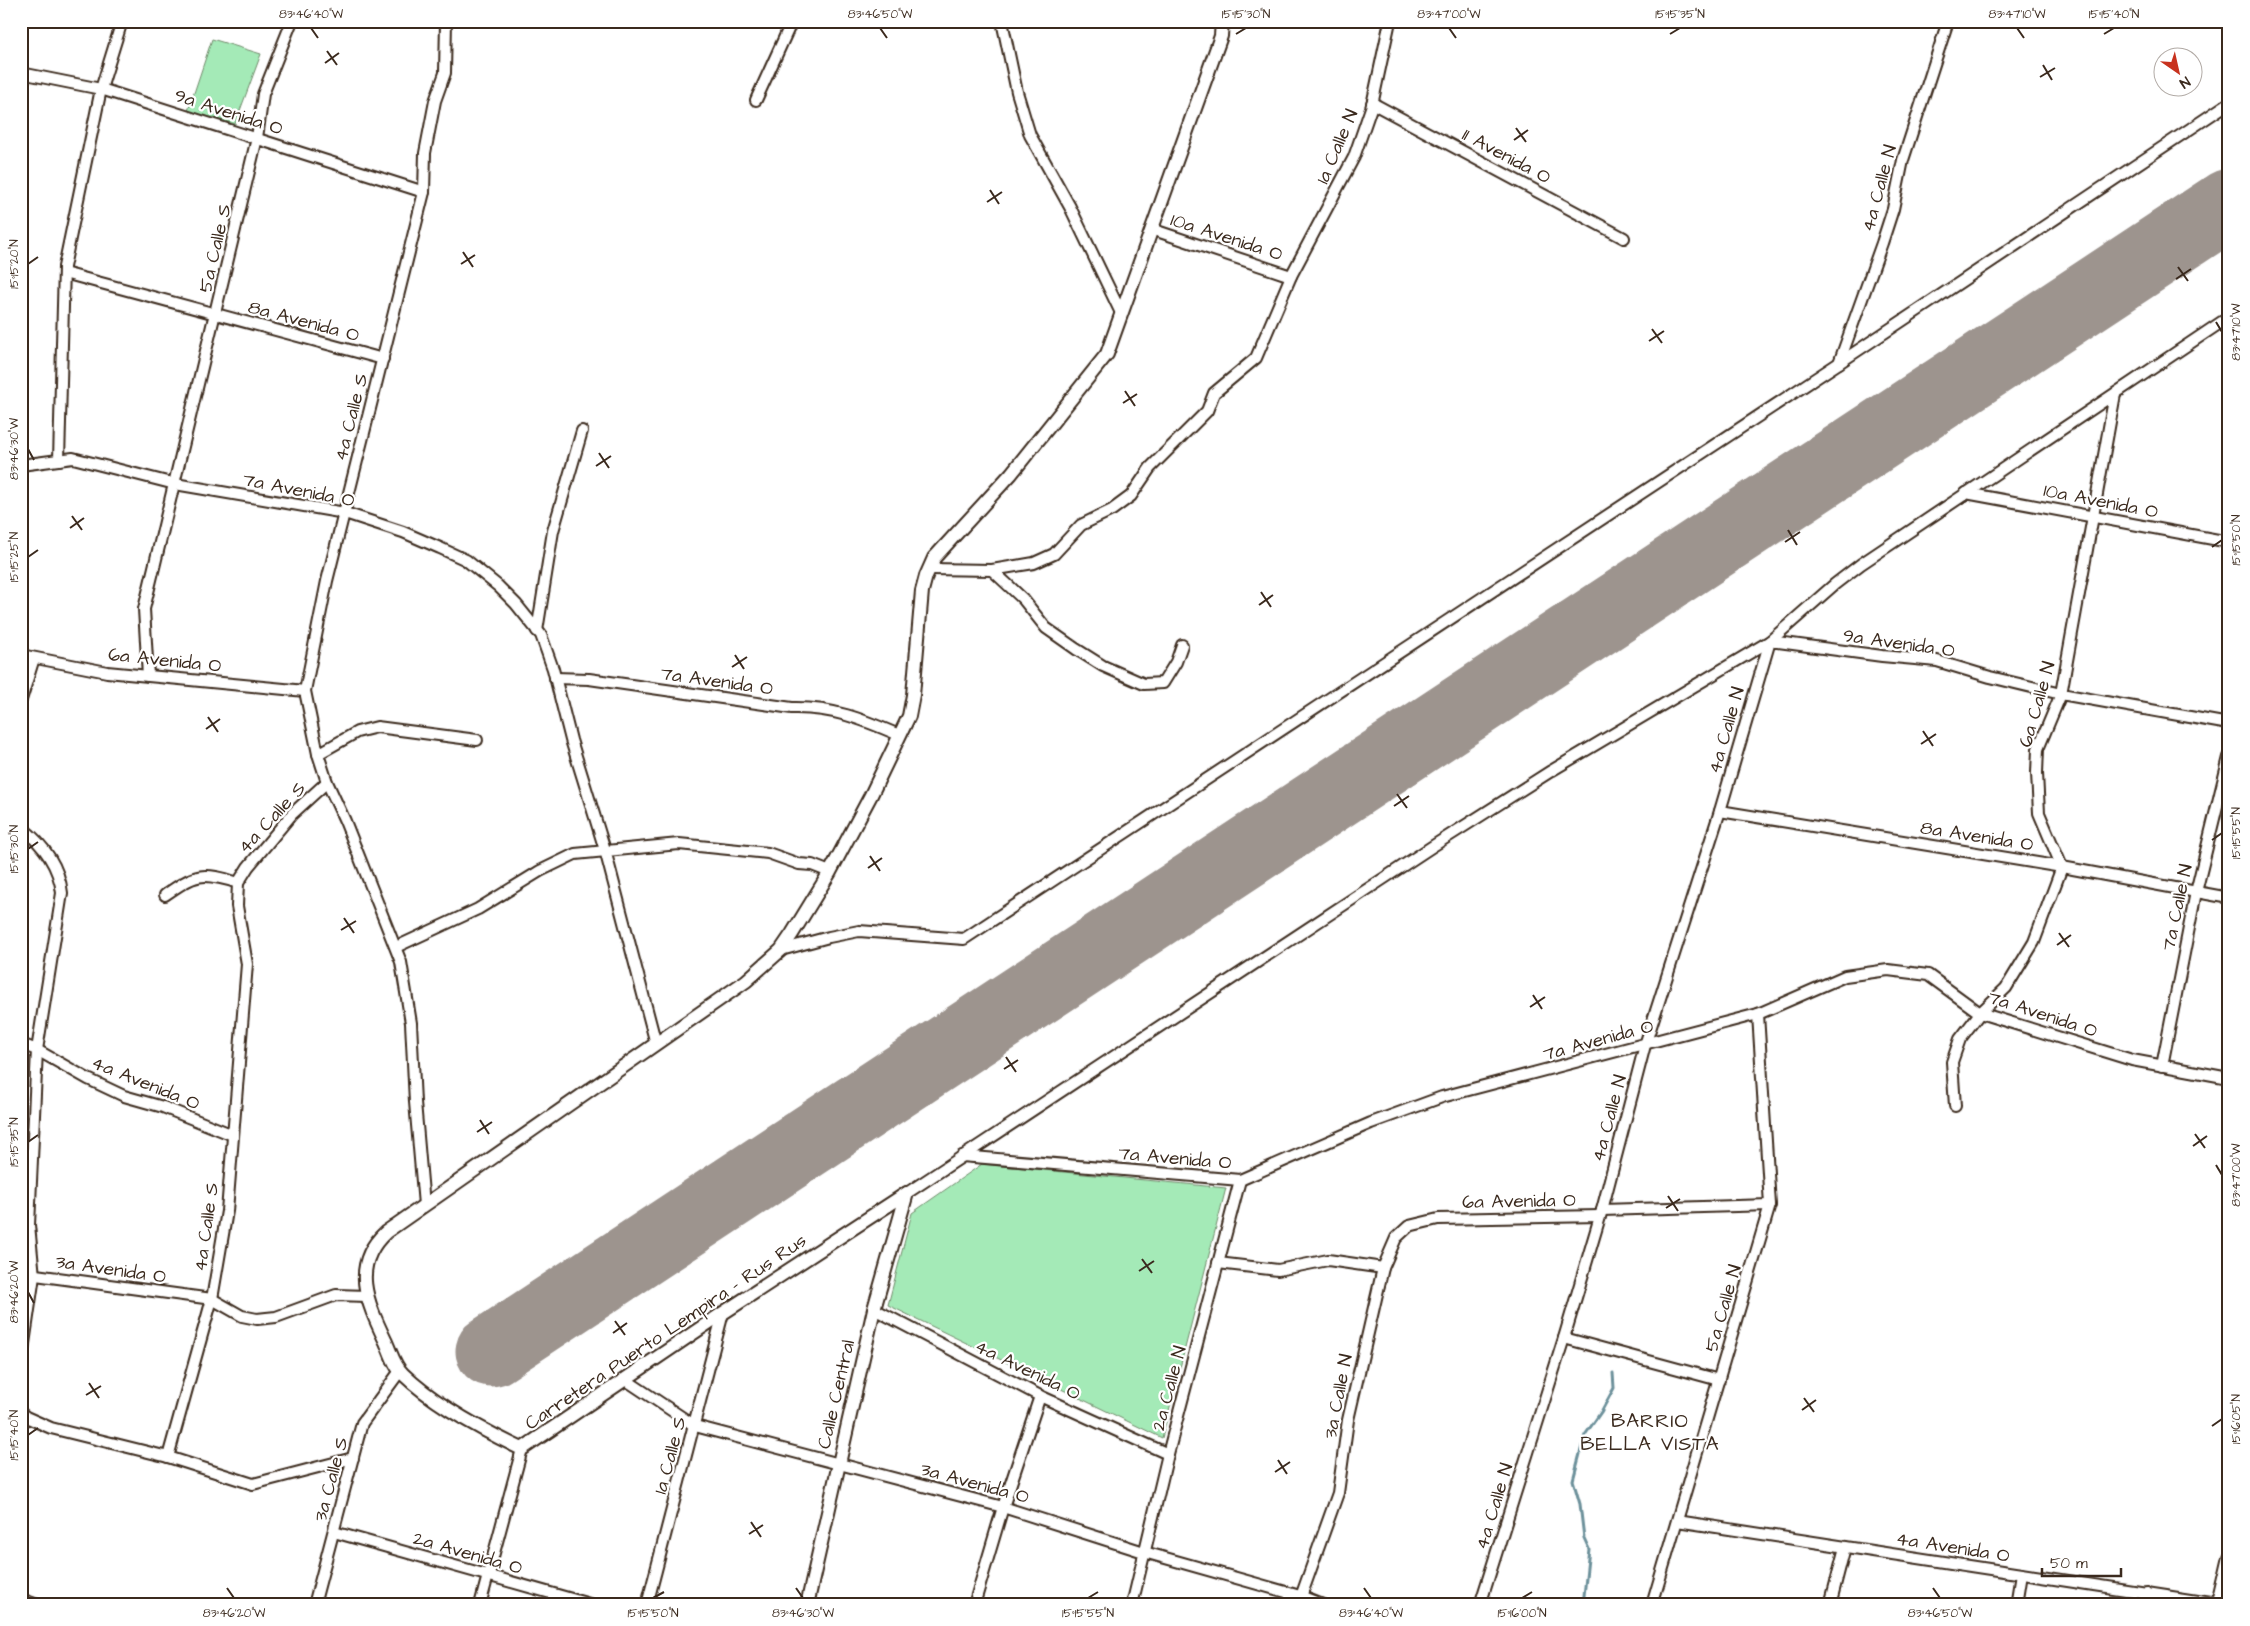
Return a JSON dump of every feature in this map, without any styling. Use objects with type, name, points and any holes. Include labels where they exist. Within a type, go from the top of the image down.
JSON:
[{"type":"street","points":[[59,460],[64,273],[101,89],[122,21]]},
{"type":"street","name":"5a Calle S","points":[[148,676],[144,609],[258,138],[263,94],[292,21]]},
{"type":"street","name":"4a Calle S","points":[[168,1457],[212,1299],[227,1211],[247,964],[237,906],[238,883],[248,867],[292,814],[327,782],[318,754],[306,691],[327,581],[424,192],[425,153],[435,101],[445,73],[446,21]]},
{"type":"street","points":[[756,100],[792,21]]},
{"type":"street","points":[[1002,21],[1016,92],[1030,135],[1070,207],[1122,313]]},
{"type":"street","name":"Carretera Puerto Lempira - Rus Rus","points":[[906,1193],[723,1313],[522,1449],[478,1428],[400,1372],[373,1315],[367,1296],[365,1265],[374,1246],[386,1232],[746,981],[781,950],[830,872],[871,795],[909,716],[913,695],[922,591],[934,558],[1011,474],[1066,402],[1089,378],[1107,354],[1221,36],[1222,21]]},
{"type":"street","name":"1a Calle N","points":[[930,569],[992,570],[1034,563],[1054,554],[1081,525],[1112,510],[1131,496],[1150,468],[1207,411],[1214,393],[1256,358],[1291,276],[1354,157],[1372,103],[1390,21]]},
{"type":"street","name":"4a Calle N","points":[[1839,363],[1893,209],[1903,160],[1948,21]]},
{"type":"street","name":"9a Avenida O","points":[[21,73],[101,89],[424,192]]},
{"type":"street","name":"11 Avenida O","points":[[1372,103],[1624,238]]},
{"type":"street","points":[[781,950],[859,931],[964,939],[2229,104]]},
{"type":"street","name":"10a Avenida O","points":[[1151,230],[1291,276]]},
{"type":"street","name":"8a Avenida O","points":[[64,273],[216,316],[383,359]]},
{"type":"street","points":[[906,1193],[1433,846],[1551,771],[1770,640],[1861,564],[2229,317]]},
{"type":"street","name":"6a Calle N","points":[[2062,867],[2039,813],[2038,749],[2061,694],[2115,394]]},
{"type":"street","points":[[537,631],[553,531],[582,431]]},
{"type":"street","name":"7a Avenida O","points":[[21,464],[73,458],[175,484],[345,513],[402,532],[466,560],[498,586],[541,635],[605,850],[656,1044]]},
{"type":"street","name":"10a Avenida O","points":[[1966,493],[2229,542]]},
{"type":"street","points":[[992,570],[1022,600],[1046,628],[1103,666],[1144,684],[1163,682],[1176,662],[1182,645]]},
{"type":"street","name":"9a Avenida O","points":[[1770,640],[1882,656],[1937,661],[2061,694],[2229,724]]},
{"type":"street","name":"4a Calle N","points":[[1480,1605],[1564,1338],[1601,1213],[1645,1045],[1720,811],[1770,640]]},
{"type":"street","name":"6a Avenida O","points":[[21,655],[107,672],[306,691]]},
{"type":"street","points":[[21,700],[34,658]]},
{"type":"street","name":"7a Avenida O","points":[[555,678],[589,679],[792,708],[816,707],[860,718],[899,736]]},
{"type":"street","points":[[318,754],[358,732],[377,727],[477,740]]},
{"type":"street","name":"7a Calle N","points":[[2162,1066],[2196,892],[2229,757]]},
{"type":"street","points":[[327,782],[349,830],[401,962],[411,1023],[415,1102],[424,1205]]},
{"type":"street","name":"8a Avenida O","points":[[1720,811],[2062,867],[2229,898]]},
{"type":"street","points":[[21,827],[47,852],[60,876],[62,893],[37,1050],[29,1225],[34,1276],[21,1364]]},
{"type":"street","points":[[396,947],[478,909],[540,871],[575,854],[679,844],[768,854],[799,864],[812,864],[830,872]]},
{"type":"street","points":[[1956,1106],[1952,1062],[1960,1039],[1980,1013],[2006,988],[2034,942],[2062,867]]},
{"type":"street","points":[[165,895],[190,878],[215,875],[238,883]]},
{"type":"street","name":"7a Avenida O","points":[[962,1156],[1240,1180],[1371,1123],[1442,1097],[1758,1014],[1845,976],[1888,970],[1928,975],[1980,1013],[2132,1060],[2229,1078]]},
{"type":"street","name":"5a Calle N","points":[[1652,1605],[1770,1205],[1758,1014]]},
{"type":"street","name":"4a Avenida O","points":[[21,1044],[37,1050],[88,1079],[124,1096],[163,1107],[233,1135]]},
{"type":"street","name":"2a Calle N","points":[[1132,1605],[1168,1454],[1240,1180]]},
{"type":"street","name":"Calle Central","points":[[807,1605],[874,1309],[906,1193]]},
{"type":"street","name":"6a Avenida O","points":[[1438,1219],[1770,1205]]},
{"type":"street","name":"3a Calle N","points":[[1299,1600],[1338,1493],[1348,1420],[1382,1268],[1396,1238],[1410,1226],[1438,1219]]},
{"type":"street","points":[[1218,1263],[1278,1270],[1328,1260],[1382,1268]]},
{"type":"street","name":"3a Avenida O","points":[[21,1274],[212,1299],[242,1316],[257,1320],[276,1317],[336,1295],[367,1296]]},
{"type":"street","name":"4a Avenida O","points":[[874,1309],[1040,1396],[1168,1454]]},
{"type":"street","name":"1a Calle S","points":[[647,1605],[723,1313]]},
{"type":"street","points":[[1564,1338],[1719,1380]]},
{"type":"street","name":"3a Calle S","points":[[314,1605],[362,1423],[400,1372]]},
{"type":"street","name":"3a Avenida O","points":[[626,1380],[695,1426],[1003,1507],[1299,1600],[1323,1605]]},
{"type":"street","points":[[974,1605],[1003,1507],[1040,1396]]},
{"type":"street","points":[[21,1413],[51,1428],[168,1457],[252,1484],[353,1458]]},
{"type":"street","points":[[480,1605],[522,1449]]},
{"type":"street","name":"4a Avenida O","points":[[1677,1521],[2146,1592],[2188,1602],[2221,1604]]},
{"type":"street","name":"2a Avenida O","points":[[334,1532],[593,1605]]},
{"type":"street","points":[[1830,1605],[1844,1547]]},
{"type":"street","points":[[2221,1604],[2229,1557]]},
{"type":"street","points":[[2016,1605],[2021,1574]]},
{"type":"street","points":[[2144,1605],[2146,1592]]},
{"type":"street","points":[[21,1599],[38,1605]]},
{"type":"green space","points":[[212,39],[261,54],[235,124],[188,111]]},
{"type":"green space","points":[[982,1164],[1226,1188],[1162,1438],[888,1305],[912,1213]]},
{"type":"waterway","points":[[1583,1605],[1589,1549],[1584,1538],[1580,1504],[1573,1480],[1585,1435],[1601,1412],[1614,1388],[1613,1373]]},
{"type":"runway","points":[[491,1351],[2229,204]]},
{"type":"district","name":"BARRIO BELLA VISTA","points":[[1650,1432]]}]
